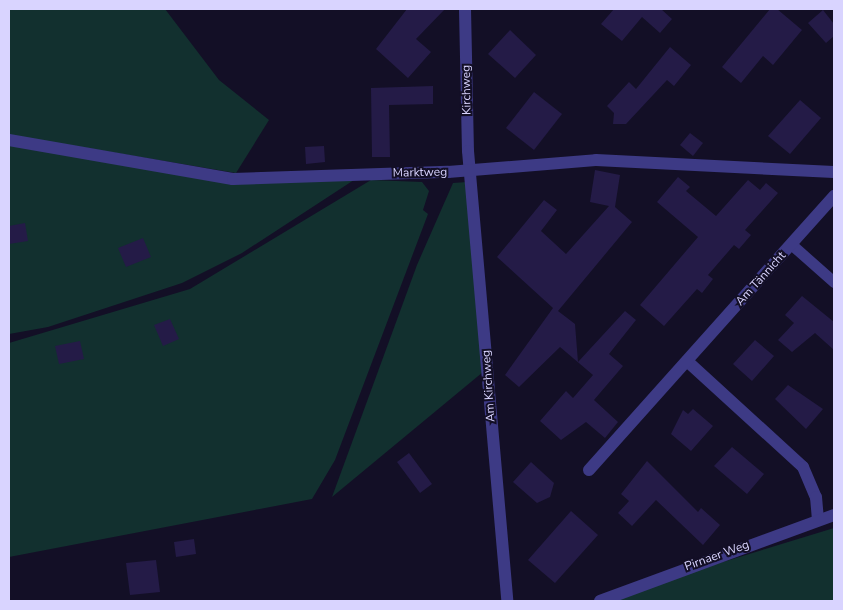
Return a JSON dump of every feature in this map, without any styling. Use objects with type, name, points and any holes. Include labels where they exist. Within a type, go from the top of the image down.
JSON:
[{"type":"street","name":"Kirchweg","points":[[465,9],[470,171]]},
{"type":"street","name":"Marktweg","points":[[9,140],[233,180],[470,171],[596,160],[834,172]]},
{"type":"street","name":"Am Kirchweg","points":[[470,171],[507,601]]},
{"type":"street","name":"Am Tännicht","points":[[589,470],[834,196]]},
{"type":"street","points":[[687,361],[803,467],[816,497],[818,518]]},
{"type":"street","name":"Pirnaer Weg","points":[[600,601],[818,518],[834,515]]},
{"type":"lane","points":[[792,245],[834,282]]},
{"type":"green space","points":[[9,9],[165,9],[219,80],[269,120],[236,173],[9,135]]},
{"type":"green space","points":[[9,145],[232,184],[357,178],[242,253],[182,283],[48,327],[9,334]]},
{"type":"green space","points":[[371,180],[422,182],[429,191],[423,210],[428,214],[335,460],[312,499],[9,557],[9,343],[190,289]]},
{"type":"green space","points":[[467,182],[483,372],[332,497],[417,265],[453,183]]},
{"type":"green space","points":[[834,528],[834,601],[615,601],[677,576]]},
{"type":"building","points":[[407,9],[445,9],[416,39],[431,52],[408,78],[376,49]]},
{"type":"building","points":[[614,9],[661,9],[672,19],[660,33],[642,17],[622,41],[601,24]]},
{"type":"building","points":[[770,9],[777,9],[802,30],[773,65],[763,56],[741,83],[722,67]]},
{"type":"building","points":[[823,10],[834,24],[834,36],[826,43],[808,23]]},
{"type":"building","points":[[510,30],[536,55],[515,78],[488,54]]},
{"type":"building","points":[[670,47],[691,65],[674,86],[667,80],[626,124],[613,124],[614,113],[607,106],[629,82],[636,89]]},
{"type":"building","points":[[433,86],[433,104],[389,105],[390,157],[372,157],[371,88]]},
{"type":"building","points":[[534,92],[562,114],[534,150],[506,128]]},
{"type":"building","points":[[800,100],[821,118],[790,154],[768,136]]},
{"type":"building","points":[[690,133],[703,143],[693,156],[680,145]]},
{"type":"building","points":[[324,146],[325,162],[306,164],[305,147]]},
{"type":"building","points":[[595,170],[620,175],[615,207],[632,222],[558,311],[575,324],[578,362],[625,311],[636,320],[609,354],[623,366],[594,400],[618,422],[605,438],[586,422],[561,440],[540,421],[566,391],[573,398],[593,375],[560,347],[519,387],[505,375],[553,308],[497,257],[544,200],[557,210],[541,231],[566,254],[609,206],[590,202]]},
{"type":"building","points":[[678,177],[690,187],[686,191],[716,216],[748,180],[760,190],[766,183],[778,193],[745,230],[751,235],[739,249],[734,245],[708,275],[713,279],[702,293],[697,289],[664,326],[640,305],[698,237],[657,202]]},
{"type":"building","points":[[25,223],[28,241],[9,244],[9,226]]},
{"type":"building","points":[[143,238],[151,257],[126,267],[118,248]]},
{"type":"building","points":[[802,296],[834,322],[834,350],[815,333],[792,352],[778,340],[794,323],[785,315]]},
{"type":"building","points":[[170,319],[179,339],[163,346],[154,325]]},
{"type":"building","points":[[755,340],[774,356],[752,381],[733,364]]},
{"type":"building","points":[[80,341],[84,359],[59,364],[55,346]]},
{"type":"building","points":[[788,385],[823,409],[806,429],[775,399]]},
{"type":"building","points":[[693,409],[713,426],[691,451],[671,434],[683,410],[688,414]]},
{"type":"building","points":[[732,447],[764,474],[747,494],[714,466]]},
{"type":"building","points":[[409,453],[432,484],[420,493],[397,462]]},
{"type":"building","points":[[647,461],[698,512],[701,508],[720,525],[703,545],[656,500],[632,526],[618,513],[629,501],[621,494]]},
{"type":"building","points":[[531,462],[554,483],[550,497],[537,503],[513,482]]},
{"type":"building","points":[[571,511],[598,535],[555,583],[528,560]]},
{"type":"building","points":[[194,539],[196,554],[176,557],[174,542]]},
{"type":"building","points":[[156,560],[160,592],[130,595],[126,563]]}]
